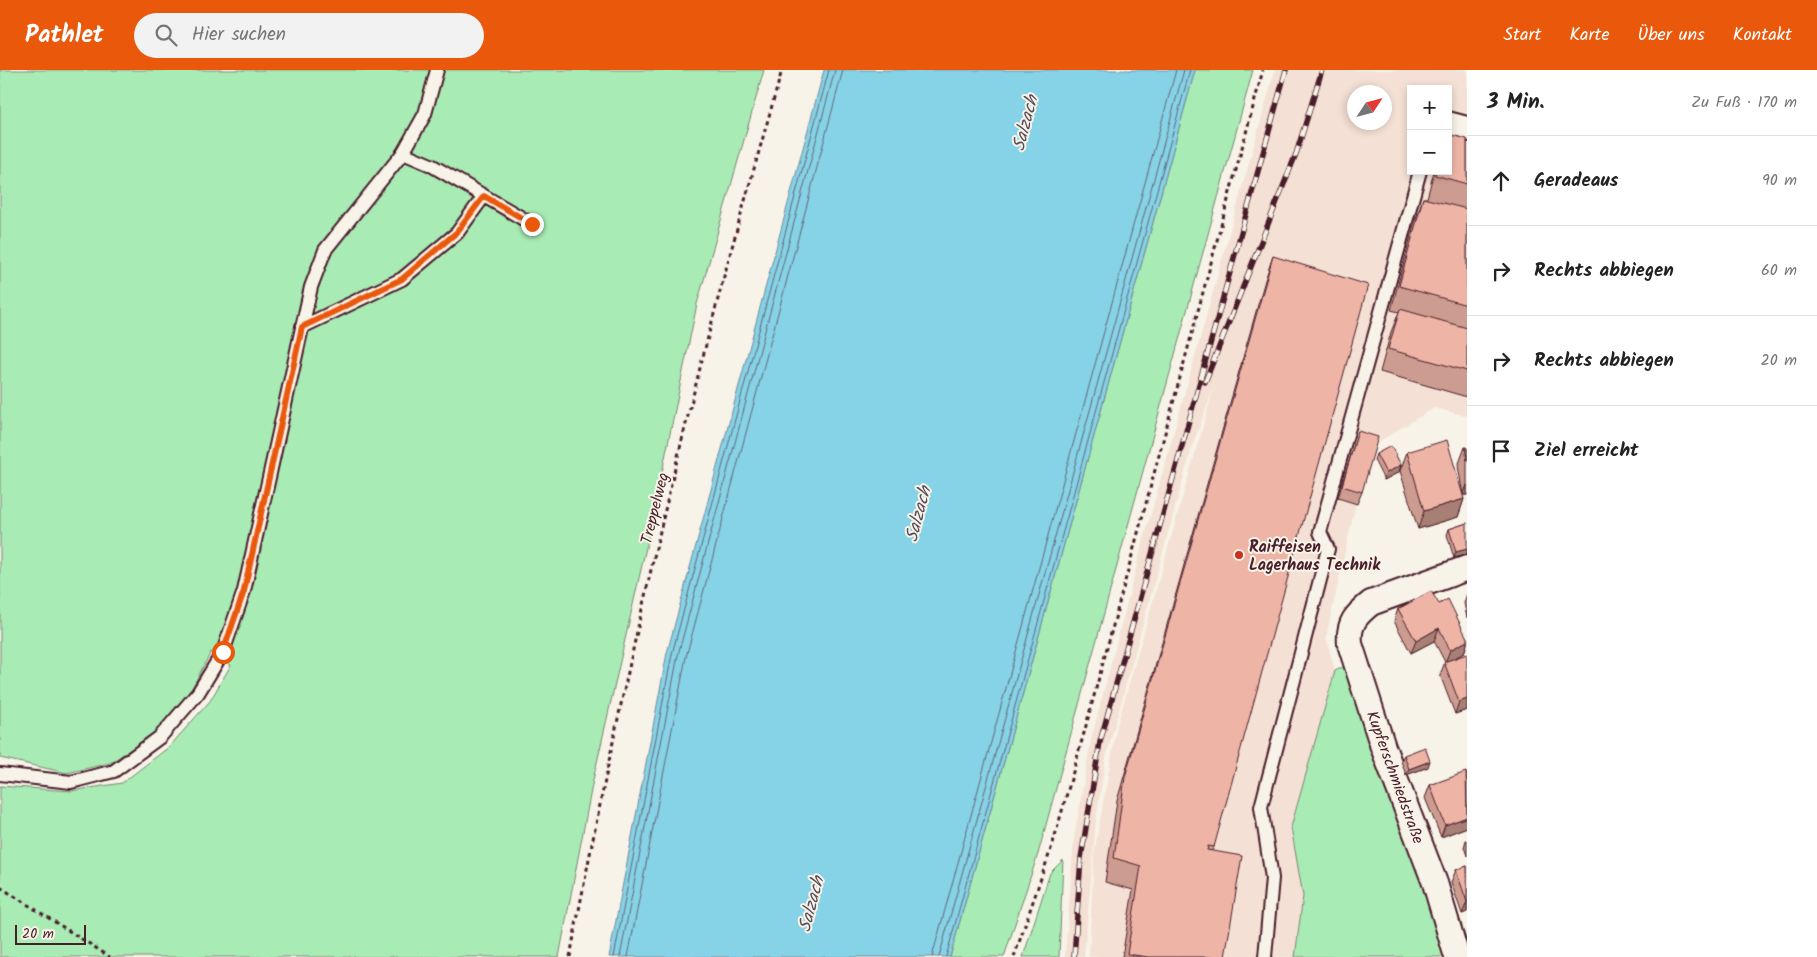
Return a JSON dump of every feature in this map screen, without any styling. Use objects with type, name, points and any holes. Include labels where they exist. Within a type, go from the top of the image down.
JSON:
[{"type":"street","points":[[1452,125],[1467,129]]},
{"type":"street","name":"Kupferschmiedstraße","points":[[1457,957],[1435,883],[1383,747],[1350,644],[1349,631],[1354,620],[1371,603],[1467,568]]},
{"type":"lane","points":[[0,774],[71,782],[114,771],[160,737],[198,693],[223,652],[244,591],[311,287],[326,250],[403,154],[425,114],[436,70]]},
{"type":"lane","points":[[403,154],[431,165],[532,224]]},
{"type":"lane","points":[[1265,957],[1272,878],[1261,807],[1328,549],[1320,532],[1419,175]]},
{"type":"lane","points":[[302,327],[402,279],[457,232],[484,196]]},
{"type":"path","name":"Treppelweg","points":[[570,957],[604,781],[658,543],[719,295],[782,70]]},
{"type":"path","points":[[1014,957],[1052,843],[1084,733],[1263,70]]},
{"type":"path","points":[[0,887],[110,957]]},
{"type":"shaded area","points":[[1275,70],[1467,70],[1467,416],[1434,408],[1368,448],[1326,637],[1335,671],[1291,827],[1303,896],[1295,957],[1089,957],[1094,854],[1117,726],[1215,384],[1192,447],[1106,757],[1096,819],[1084,957],[1065,957],[1074,840],[1091,740],[1139,557]]},
{"type":"green space","points":[[0,70],[764,70],[697,304],[650,530],[593,780],[559,957],[0,957],[0,786],[71,791],[122,783],[169,747],[210,701],[231,665],[211,652],[192,688],[155,733],[110,763],[67,773],[0,758]]},
{"type":"green space","points":[[1195,70],[1253,70],[1038,854],[1004,957],[950,957]]},
{"type":"green space","points":[[1347,665],[1388,775],[1448,957],[1295,957],[1303,896],[1291,827],[1335,671]]},
{"type":"green space","points":[[1063,860],[1059,957],[1023,957],[1050,873]]},
{"type":"water","name":"Salzach","points":[[824,70],[1195,70],[950,957],[609,957],[667,653]]},
{"type":"building","points":[[1452,135],[1467,139],[1467,184],[1435,175],[1452,175]]},
{"type":"building","points":[[1423,198],[1467,209],[1467,305],[1399,286]]},
{"type":"building","name":"Raiffeisen Lagerhaus Technik","points":[[1273,256],[1368,285],[1214,847],[1208,846],[1207,850],[1242,856],[1225,957],[1148,957],[1127,954],[1141,866],[1114,858],[1125,777]]},
{"type":"building","points":[[1400,309],[1467,328],[1467,371],[1388,349]]},
{"type":"building","points":[[1358,431],[1378,437],[1362,492],[1342,486]]},
{"type":"building","points":[[1447,440],[1464,499],[1424,511],[1407,452]]},
{"type":"building","points":[[1391,446],[1401,465],[1386,473],[1376,454]]},
{"type":"building","points":[[1467,523],[1467,549],[1456,552],[1449,529]]},
{"type":"building","points":[[1431,591],[1439,604],[1448,599],[1467,638],[1467,641],[1450,650],[1439,628],[1416,641],[1398,609]]},
{"type":"building","points":[[1467,654],[1467,699],[1459,702],[1444,662]]},
{"type":"building","points":[[1425,747],[1430,761],[1409,769],[1404,755]]},
{"type":"building","points":[[1466,772],[1467,817],[1445,825],[1430,785]]},
{"type":"building","points":[[1467,866],[1467,902],[1456,870]]},
{"type":"railway","points":[[1074,957],[1081,858],[1100,742],[1286,70]]},
{"type":"railway","points":[[1205,382],[1296,154],[1322,70]]},
{"type":"place","name":"Raiffeisen Lagerhaus Technik","points":[[1239,555]]},
{"type":"route","points":[[223,652],[244,591],[302,327],[402,279],[457,232],[484,196],[532,224]]}]
